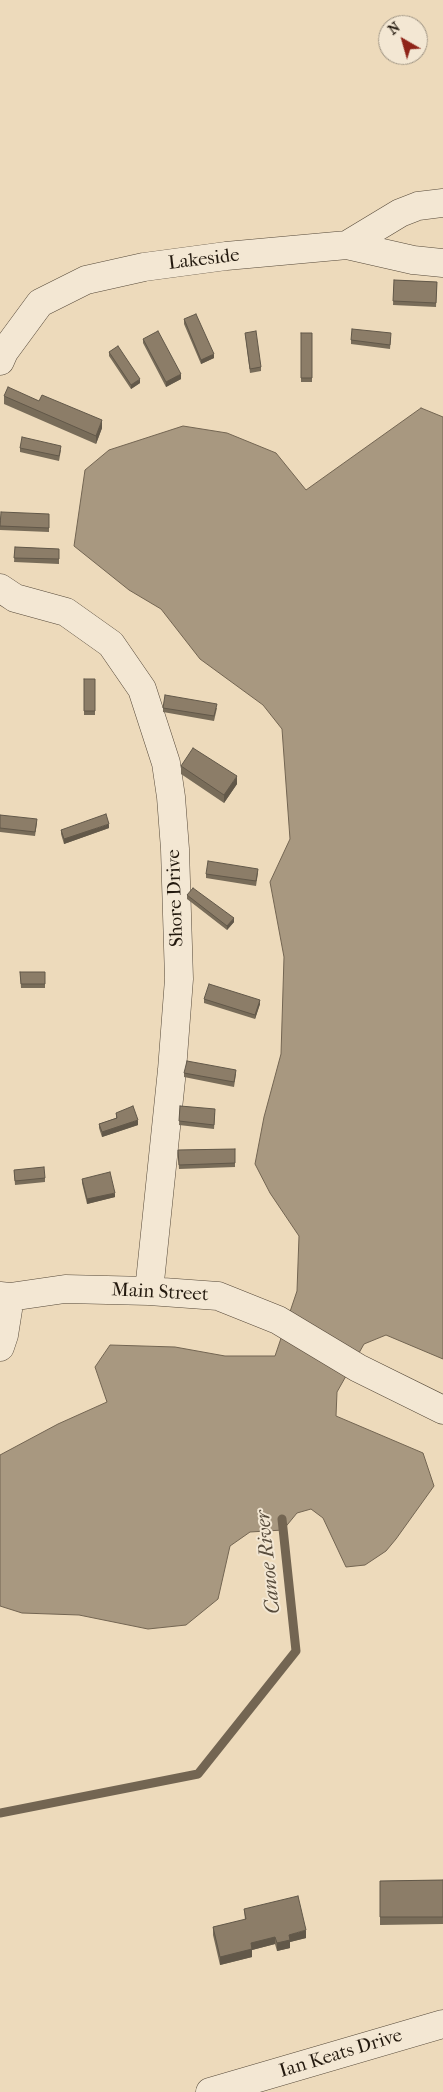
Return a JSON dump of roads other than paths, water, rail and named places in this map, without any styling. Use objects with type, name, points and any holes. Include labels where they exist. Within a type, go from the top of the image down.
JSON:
[{"type":"street","points":[[347,246],[400,213],[418,206],[443,203]]},
{"type":"street","name":"Lakeside","points":[[0,361],[4,352],[40,303],[86,280],[144,267],[226,256],[347,246],[414,260],[443,263]]},
{"type":"street","name":"Shore Drive","points":[[0,588],[15,598],[66,612],[111,644],[142,689],[166,764],[174,832],[179,979],[172,1070],[149,1291]]},
{"type":"street","name":"Main Street","points":[[5,1296],[65,1289],[149,1291],[218,1296],[278,1320],[358,1368],[443,1410]]},
{"type":"street","points":[[0,1347],[4,1335],[5,1296]]},
{"type":"street","name":"Ian Keats Drive","points":[[210,2092],[443,2024]]},
{"type":"waterway","name":"Canoe River","points":[[0,1813],[198,1774],[296,1651],[282,1519]]}]
